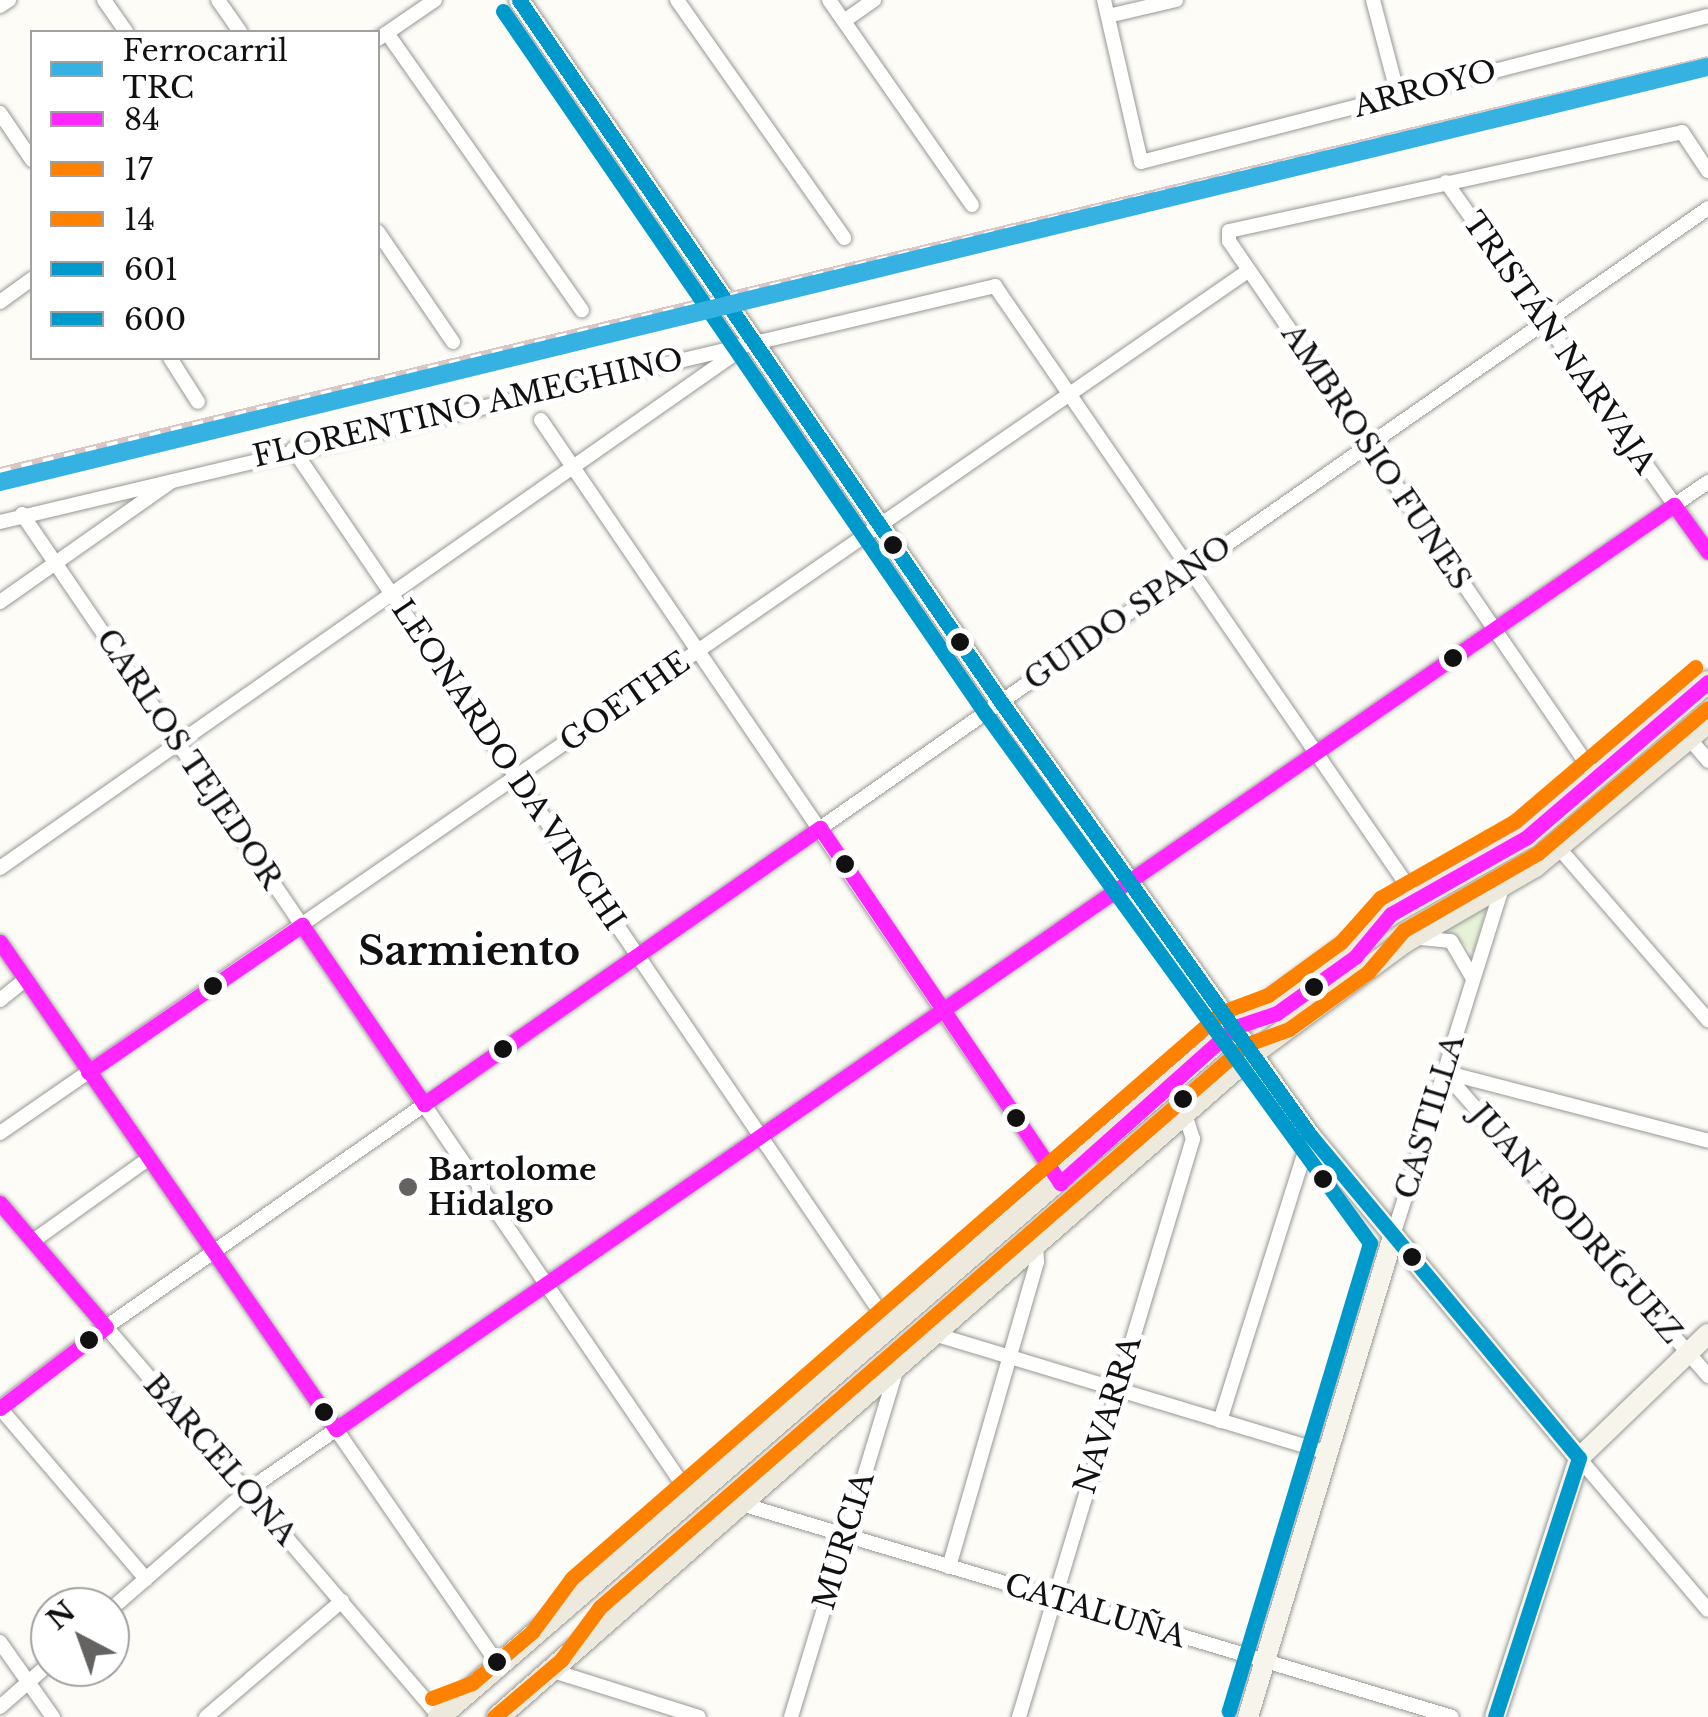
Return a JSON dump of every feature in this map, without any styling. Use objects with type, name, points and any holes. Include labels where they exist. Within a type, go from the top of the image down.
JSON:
[{"type":"main road","points":[[440,1717],[1235,1028],[1416,898],[1527,837],[1708,682]]},
{"type":"main road","points":[[498,1717],[1252,1054],[1404,942],[1560,848],[1708,722]]},
{"type":"street","points":[[0,6],[8,0]]},
{"type":"street","points":[[104,0],[125,30]]},
{"type":"street","points":[[218,0],[239,30]]},
{"type":"street","points":[[435,0],[382,36],[582,310]]},
{"type":"street","points":[[518,0],[743,344],[879,526],[1310,1135],[1392,1239],[1708,1610]]},
{"type":"street","points":[[677,0],[844,238]]},
{"type":"street","points":[[829,0],[972,205]]},
{"type":"street","points":[[844,21],[874,0]]},
{"type":"street","points":[[1104,0],[1108,16],[1176,0]]},
{"type":"street","points":[[1373,0],[1398,95]]},
{"type":"street","name":"ARROYO","points":[[1108,16],[1142,162],[1708,16]]},
{"type":"street","points":[[0,113],[30,157]]},
{"type":"street","points":[[1446,182],[1682,132],[1708,171]]},
{"type":"street","name":"AMBROSIO FUNES","points":[[1446,182],[1229,231],[1249,270],[1597,779]]},
{"type":"street","name":"TRISTÁN NARVAJA","points":[[1446,182],[1708,552]]},
{"type":"street","name":"GUIDO SPANO","points":[[0,1408],[106,1327],[1708,208]]},
{"type":"street","points":[[380,235],[453,342]]},
{"type":"street","name":"GOETHE","points":[[0,1133],[1249,270]]},
{"type":"street","points":[[0,302],[30,280]]},
{"type":"street","name":"FLORENTINO AMEGHINO","points":[[0,522],[995,286],[1069,395]]},
{"type":"street","points":[[0,868],[730,357],[743,344]]},
{"type":"street","points":[[171,360],[198,402]]},
{"type":"street","points":[[1069,395],[1313,754],[1416,898]]},
{"type":"street","points":[[541,420],[1060,1183]]},
{"type":"street","name":"LEONARDO DA VINCHI","points":[[293,450],[891,1328]]},
{"type":"street","points":[[0,602],[178,477]]},
{"type":"street","points":[[130,1593],[247,1491],[1708,482]]},
{"type":"street","name":"CARLOS TEJEDOR","points":[[22,514],[693,1500]]},
{"type":"street","points":[[1689,738],[1708,761]]},
{"type":"street","points":[[1560,848],[1703,1003],[1708,1020]]},
{"type":"street","name":"CASTILLA","points":[[1248,1717],[1472,977],[1504,884]]},
{"type":"street","points":[[1404,942],[1432,936],[1450,941],[1472,977]]},
{"type":"street","points":[[0,942],[500,1667]]},
{"type":"street","points":[[0,1000],[26,979]]},
{"type":"street","points":[[1444,1072],[1708,1141]]},
{"type":"street","name":"JUAN RODRÍGUEZ","points":[[1444,1072],[1708,1376]]},
{"type":"street","name":"NAVARRA","points":[[1019,1717],[1193,1139],[1185,1114]]},
{"type":"street","points":[[1220,1421],[1310,1135]]},
{"type":"street","points":[[33,1241],[148,1159]]},
{"type":"street","name":"BARCELONA","points":[[0,1203],[440,1717]]},
{"type":"street","points":[[949,1567],[1010,1357],[1036,1245]]},
{"type":"street","points":[[934,1334],[1328,1454]]},
{"type":"street","points":[[1495,1717],[1579,1458],[1708,1334]]},
{"type":"street","name":"MURCIA","points":[[790,1717],[898,1365]]},
{"type":"street","points":[[0,1408],[146,1579]]},
{"type":"street","name":"CATALUÑA","points":[[738,1503],[1452,1717]]},
{"type":"street","points":[[206,1717],[342,1601]]},
{"type":"street","points":[[0,1642],[24,1685],[53,1717]]},
{"type":"street","points":[[550,1670],[698,1717]]},
{"type":"street","points":[[0,1707],[30,1680]]},
{"type":"green space","points":[[1488,903],[1474,953],[1446,929]]},
{"type":"railway","points":[[0,471],[1708,60]]},
{"type":"rail line","name":"TRC","points":[[0,482],[1708,67]]},
{"type":"transit line","name":"601","points":[[519,0],[1001,702],[1310,1135],[1579,1458],[1495,1717]]},
{"type":"transit line","name":"600","points":[[503,11],[985,713],[1370,1243],[1229,1711]]},
{"type":"transit line","name":"84","points":[[0,942],[336,1429],[1674,505],[1708,552]]},
{"type":"transit line","name":"14","points":[[432,1698],[472,1683],[532,1632],[572,1578],[1222,1012],[1268,995],[1341,942],[1380,898],[1515,821],[1695,667]]},
{"type":"transit line","name":"84","points":[[88,1072],[302,925],[424,1104],[820,828],[1060,1183],[1235,1027],[1277,1013],[1355,957],[1391,914],[1527,837],[1708,682]]},
{"type":"transit line","name":"17","points":[[494,1717],[561,1660],[600,1607],[1245,1045],[1289,1029],[1368,972],[1404,930],[1538,853],[1708,708]]},
{"type":"transit line","name":"84","points":[[0,1203],[106,1327]]},
{"type":"transit line","name":"84","points":[[0,1408],[106,1327]]},
{"type":"place","name":"Bartolome Hidalgo","points":[[408,1187]]},
{"type":"district","name":"Sarmiento","points":[[469,951]]}]
